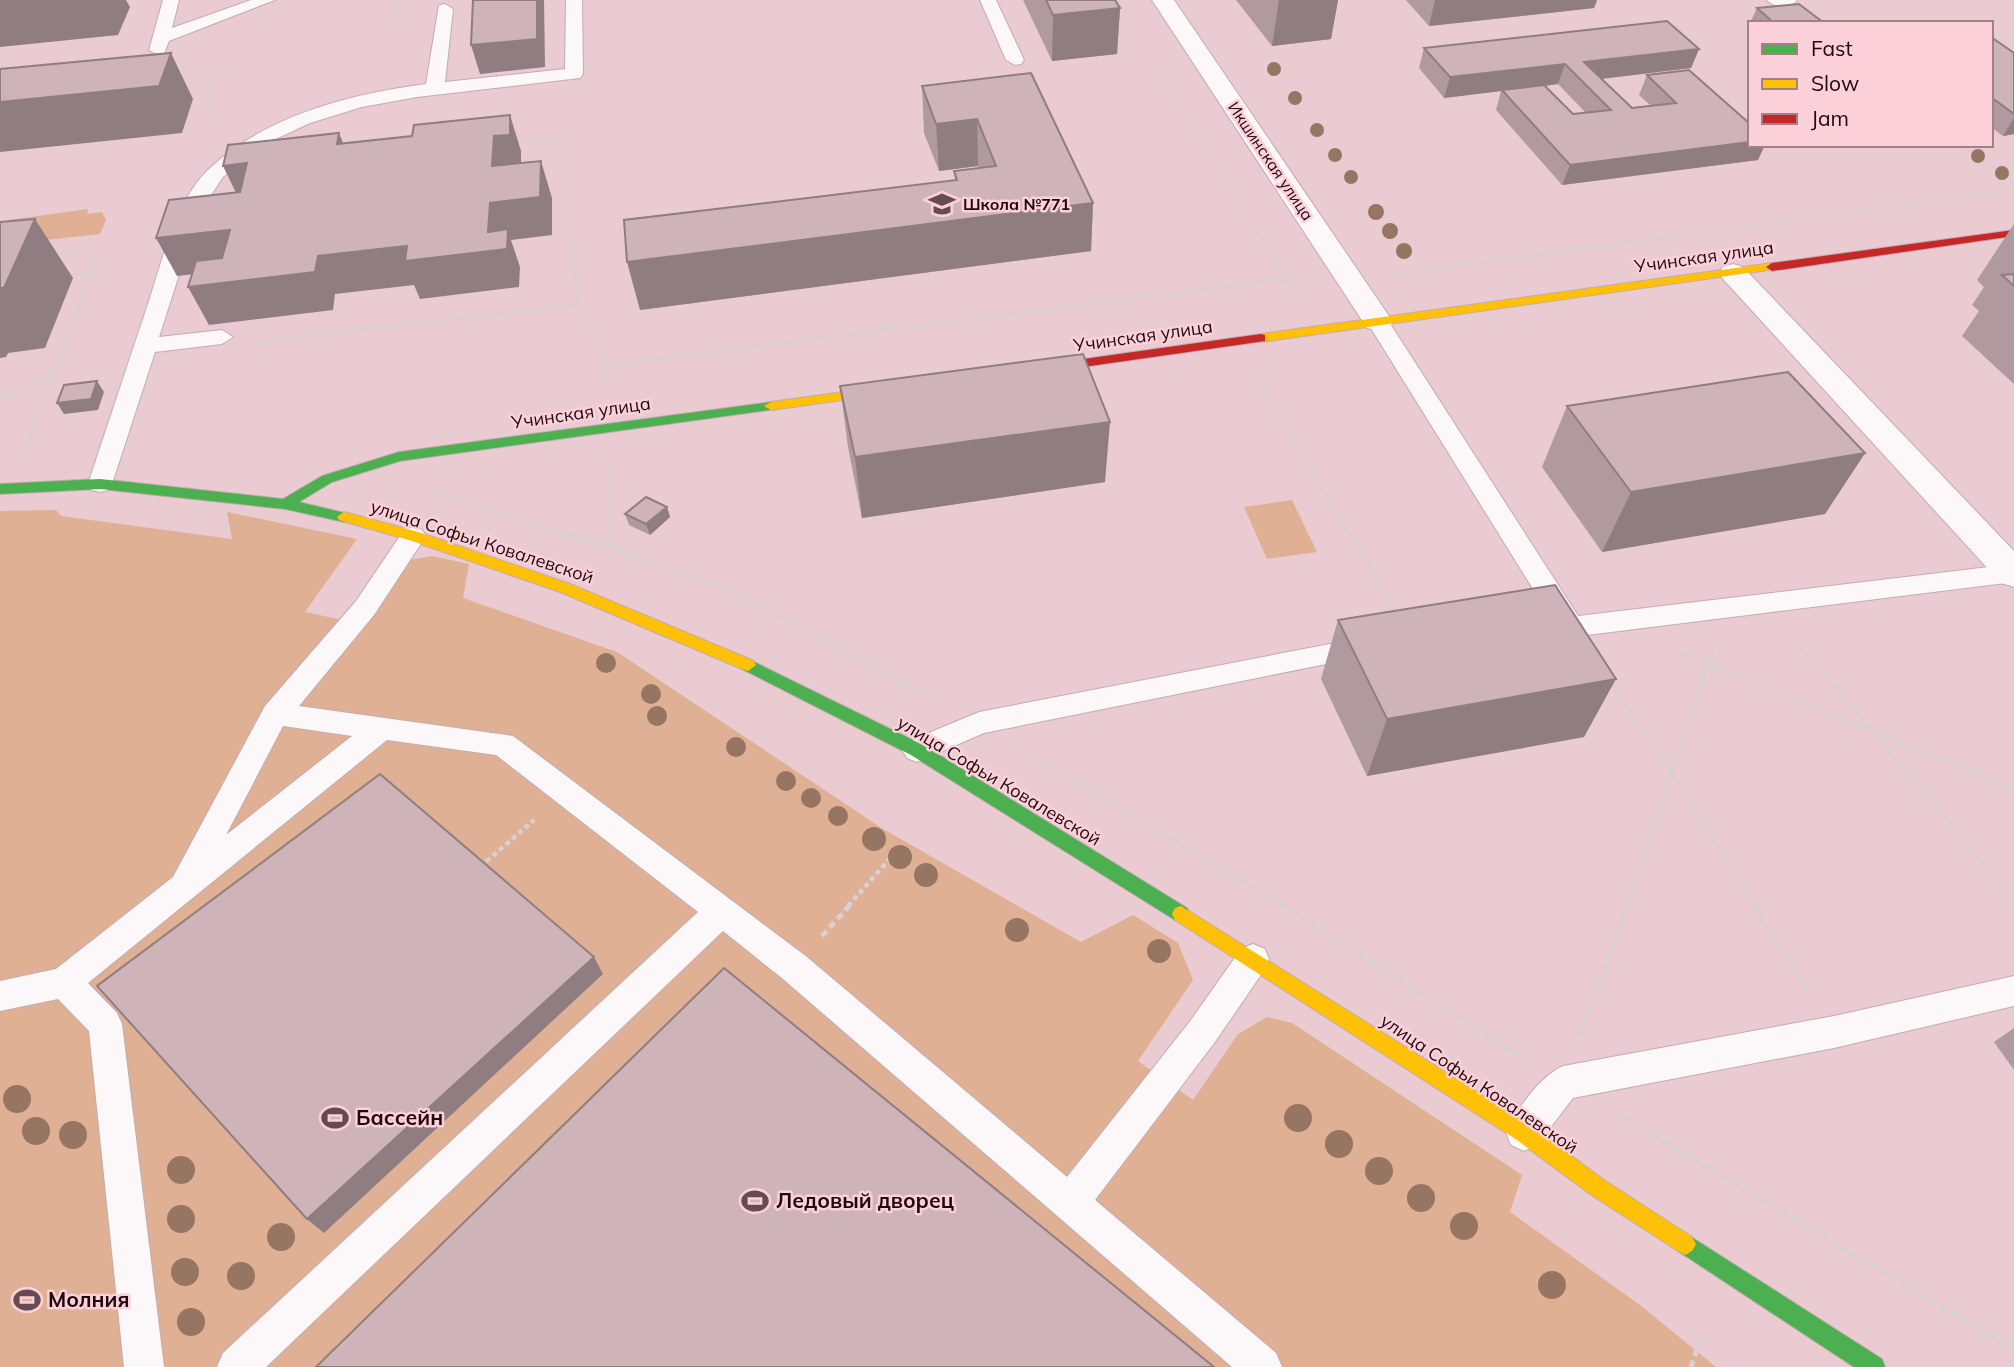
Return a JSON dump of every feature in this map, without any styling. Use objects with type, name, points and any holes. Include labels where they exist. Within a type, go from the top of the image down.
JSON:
[{"type":"street","name":"Икшинская улица","points":[[1163,0],[1378,322]]},
{"type":"street","name":"Учинская улица","points":[[1017,373],[2014,233]]},
{"type":"street","points":[[1733,273],[2014,573]]},
{"type":"street","name":"Учинская улица","points":[[285,504],[327,479],[399,457],[908,387]]},
{"type":"street","name":"улица Софьи Ковалевской","points":[[0,489],[100,484],[285,504],[414,536],[613,606],[738,660],[917,751],[1253,959],[1524,1133],[1597,1186],[1874,1367]]},
{"type":"lane","points":[[148,59],[161,38],[171,0]]},
{"type":"lane","points":[[161,38],[267,0]]},
{"type":"lane","points":[[100,484],[144,346],[197,195],[220,166],[264,136],[314,115],[435,88],[574,74],[574,0]]},
{"type":"lane","points":[[988,0],[1015,60]]},
{"type":"lane","points":[[1775,0],[1789,0]]},
{"type":"lane","points":[[435,88],[445,9]]},
{"type":"lane","points":[[1378,322],[1571,626],[2014,573]]},
{"type":"lane","points":[[144,346],[222,337]]},
{"type":"lane","points":[[182,888],[275,714],[365,608],[414,536]]},
{"type":"lane","points":[[917,751],[979,723],[1412,639]]},
{"type":"lane","points":[[275,714],[503,744],[795,968],[1262,1367]]},
{"type":"lane","points":[[0,996],[64,982],[382,728]]},
{"type":"lane","points":[[237,1367],[721,912]]},
{"type":"lane","points":[[1071,1202],[1203,1031],[1253,959]]},
{"type":"lane","points":[[64,982],[105,1024],[144,1367]]},
{"type":"lane","points":[[1524,1133],[1563,1083],[1834,1032],[2014,991]]},
{"type":"path","points":[[1118,0],[1132,23]]},
{"type":"path","points":[[148,59],[208,70],[208,101],[218,134],[220,166]]},
{"type":"path","points":[[1159,68],[1292,289],[1315,285]]},
{"type":"path","points":[[505,142],[564,141],[578,305],[604,354],[608,392]]},
{"type":"path","points":[[1966,147],[2014,185]]},
{"type":"path","points":[[1394,275],[2014,190]]},
{"type":"path","points":[[25,451],[93,272],[94,262],[86,255],[72,252],[41,255]]},
{"type":"path","points":[[57,276],[93,272]]},
{"type":"path","points":[[606,365],[1286,279]]},
{"type":"path","points":[[222,337],[263,341],[578,305]]},
{"type":"path","points":[[1253,373],[1412,639]]},
{"type":"path","points":[[0,396],[22,390],[54,374]]},
{"type":"path","points":[[610,464],[611,546]]},
{"type":"path","points":[[1766,603],[1868,729],[2014,901]]},
{"type":"path","points":[[1563,1083],[1673,775],[1726,608]]},
{"type":"path","points":[[1571,626],[1673,775],[1834,1032]]},
{"type":"path","points":[[1675,651],[2014,789]]},
{"type":"path","points":[[479,867],[566,792]]},
{"type":"path","points":[[795,968],[901,846]]},
{"type":"path","points":[[1691,1367],[1701,1337]]},
{"type":"shaded area","points":[[88,209],[87,214],[102,212],[106,220],[100,234],[0,245],[8,220]]},
{"type":"shaded area","points":[[1292,500],[1317,552],[1267,559],[1244,507]]},
{"type":"shaded area","points":[[56,510],[61,516],[232,539],[227,512],[357,539],[305,612],[347,621],[405,561],[432,556],[469,564],[463,598],[617,652],[883,829],[1081,942],[1133,915],[1178,943],[1193,980],[1138,1061],[1193,1100],[1238,1034],[1267,1017],[1292,1023],[1522,1175],[1510,1212],[1640,1305],[1716,1367],[0,1367],[0,511]]},
{"type":"building","points":[[473,0],[537,0],[537,39],[471,45]]},
{"type":"building","points":[[1046,0],[1115,0],[1120,8],[1053,15]]},
{"type":"building","points":[[1799,4],[1821,21],[1772,21],[1757,8]]},
{"type":"building","points":[[1667,21],[1699,49],[1584,62],[1632,108],[1676,103],[1647,75],[1689,70],[1748,122],[1748,142],[1570,165],[1502,90],[1544,85],[1573,114],[1611,110],[1565,64],[1450,77],[1424,48]]},
{"type":"building","points":[[1993,38],[2014,53],[2014,114],[1993,98]]},
{"type":"building","points":[[171,53],[159,86],[0,102],[0,69]]},
{"type":"building","points":[[1031,73],[1093,203],[627,262],[624,220],[957,180],[954,171],[996,166],[977,119],[936,124],[922,86]]},
{"type":"building","points":[[510,115],[510,135],[494,136],[492,166],[541,161],[540,197],[490,203],[488,232],[508,229],[507,249],[405,261],[407,246],[318,256],[315,272],[188,287],[196,261],[222,258],[230,230],[156,238],[169,200],[240,192],[247,163],[223,166],[228,145],[339,133],[337,144],[412,136],[414,125]]},
{"type":"building","points":[[35,219],[4,288],[0,288],[0,222]]},
{"type":"building","points":[[2014,274],[2014,286],[2002,275]]},
{"type":"building","points":[[1083,354],[1110,422],[855,457],[840,386]]},
{"type":"building","points":[[1788,372],[1865,453],[1631,492],[1567,406]]},
{"type":"building","points":[[97,381],[91,399],[57,403],[64,385]]},
{"type":"building","points":[[646,497],[667,507],[646,524],[625,514]]},
{"type":"building","points":[[1555,585],[1616,679],[1387,719],[1338,620]]},
{"type":"building","name":"Бассейн","points":[[380,774],[594,957],[307,1219],[97,986]]},
{"type":"building","name":"Ледовый дворец","points":[[724,968],[1214,1367],[316,1367]]},
{"type":"traffic: fast","points":[[285,504],[327,479],[399,457],[771,406]]},
{"type":"traffic: fast","points":[[0,489],[100,484],[285,504],[344,517]]},
{"type":"traffic: fast","points":[[748,665],[917,750],[1181,914]]},
{"type":"traffic: fast","points":[[1685,1244],[1874,1367]]},
{"type":"traffic: slow","points":[[1261,338],[1772,267]]},
{"type":"traffic: slow","points":[[771,406],[895,389]]},
{"type":"traffic: slow","points":[[344,517],[413,536],[565,588],[748,665]]},
{"type":"traffic: slow","points":[[1181,914],[1524,1133],[1597,1187],[1685,1244]]},
{"type":"traffic: jam","points":[[1772,267],[2014,233]]},
{"type":"traffic: jam","points":[[1034,370],[1261,338]]},
{"type":"place","name":"Школа №771","points":[[942,204]]},
{"type":"place","name":"Бассейн","points":[[335,1118]]},
{"type":"place","name":"Ледовый дворец","points":[[755,1201]]},
{"type":"place","name":"Молния","points":[[27,1300]]}]
